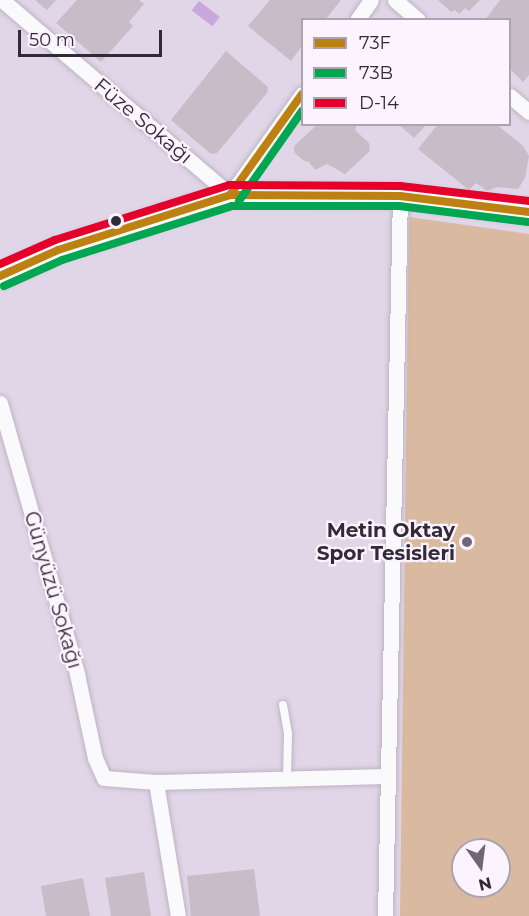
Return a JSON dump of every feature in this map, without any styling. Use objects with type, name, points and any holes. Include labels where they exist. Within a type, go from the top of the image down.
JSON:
[{"type":"main road","points":[[0,276],[58,250],[230,195],[400,196],[529,212]]},
{"type":"street","name":"Füze Sokağı","points":[[2,0],[230,195]]},
{"type":"street","points":[[358,18],[371,0]]},
{"type":"street","points":[[395,0],[416,18]]},
{"type":"street","points":[[230,195],[301,97]]},
{"type":"street","points":[[511,97],[529,112]]},
{"type":"street","points":[[385,916],[400,196]]},
{"type":"street","name":"Günyüzü Sokağı","points":[[0,403],[77,674],[95,758],[104,778],[156,782]]},
{"type":"street","points":[[177,916],[156,782],[387,776]]},
{"type":"lane","points":[[283,705],[288,734],[287,779]]},
{"type":"shaded area","points":[[199,1],[220,17],[213,26],[192,11]]},
{"type":"shaded area","name":"Metin Oktay Spor Tesisleri","points":[[409,217],[529,234],[529,916],[400,916]]},
{"type":"building","points":[[35,0],[56,0],[47,10]]},
{"type":"building","points":[[77,0],[139,0],[144,4],[129,22],[133,26],[101,62],[56,23]]},
{"type":"building","points":[[270,0],[341,0],[327,18],[301,18],[301,47],[291,61],[248,26]]},
{"type":"building","points":[[438,0],[480,0],[469,11],[465,8],[459,14],[455,10],[451,12]]},
{"type":"building","points":[[500,0],[529,0],[529,75],[523,82],[511,70],[511,18],[486,18]]},
{"type":"building","points":[[226,51],[268,87],[267,93],[217,153],[211,154],[171,120]]},
{"type":"building","points":[[316,126],[356,126],[355,130],[369,143],[370,151],[345,174],[327,164],[315,170],[309,162],[304,161],[294,152],[294,146]]},
{"type":"building","points":[[400,126],[425,126],[414,138]]},
{"type":"building","points":[[436,126],[498,126],[523,146],[529,156],[525,178],[518,189],[497,187],[487,191],[476,183],[469,190],[418,149]]},
{"type":"building","points":[[254,869],[260,916],[191,916],[187,876]]},
{"type":"building","points":[[144,872],[151,916],[111,916],[105,878]]},
{"type":"building","points":[[83,878],[90,916],[46,916],[41,886]]},
{"type":"transit line","name":"73F","points":[[230,195],[301,95]]},
{"type":"transit line","name":"73B","points":[[239,201],[301,112]]},
{"type":"transit line","name":"D-14","points":[[0,264],[55,240],[229,185],[400,186],[529,201]]},
{"type":"transit line","name":"73F","points":[[0,276],[58,250],[230,195],[400,196],[529,212]]},
{"type":"transit line","name":"73B","points":[[4,286],[62,260],[232,206],[399,206],[528,222]]},
{"type":"place","name":"Metin Oktay Spor Tesisleri","points":[[467,542]]}]
